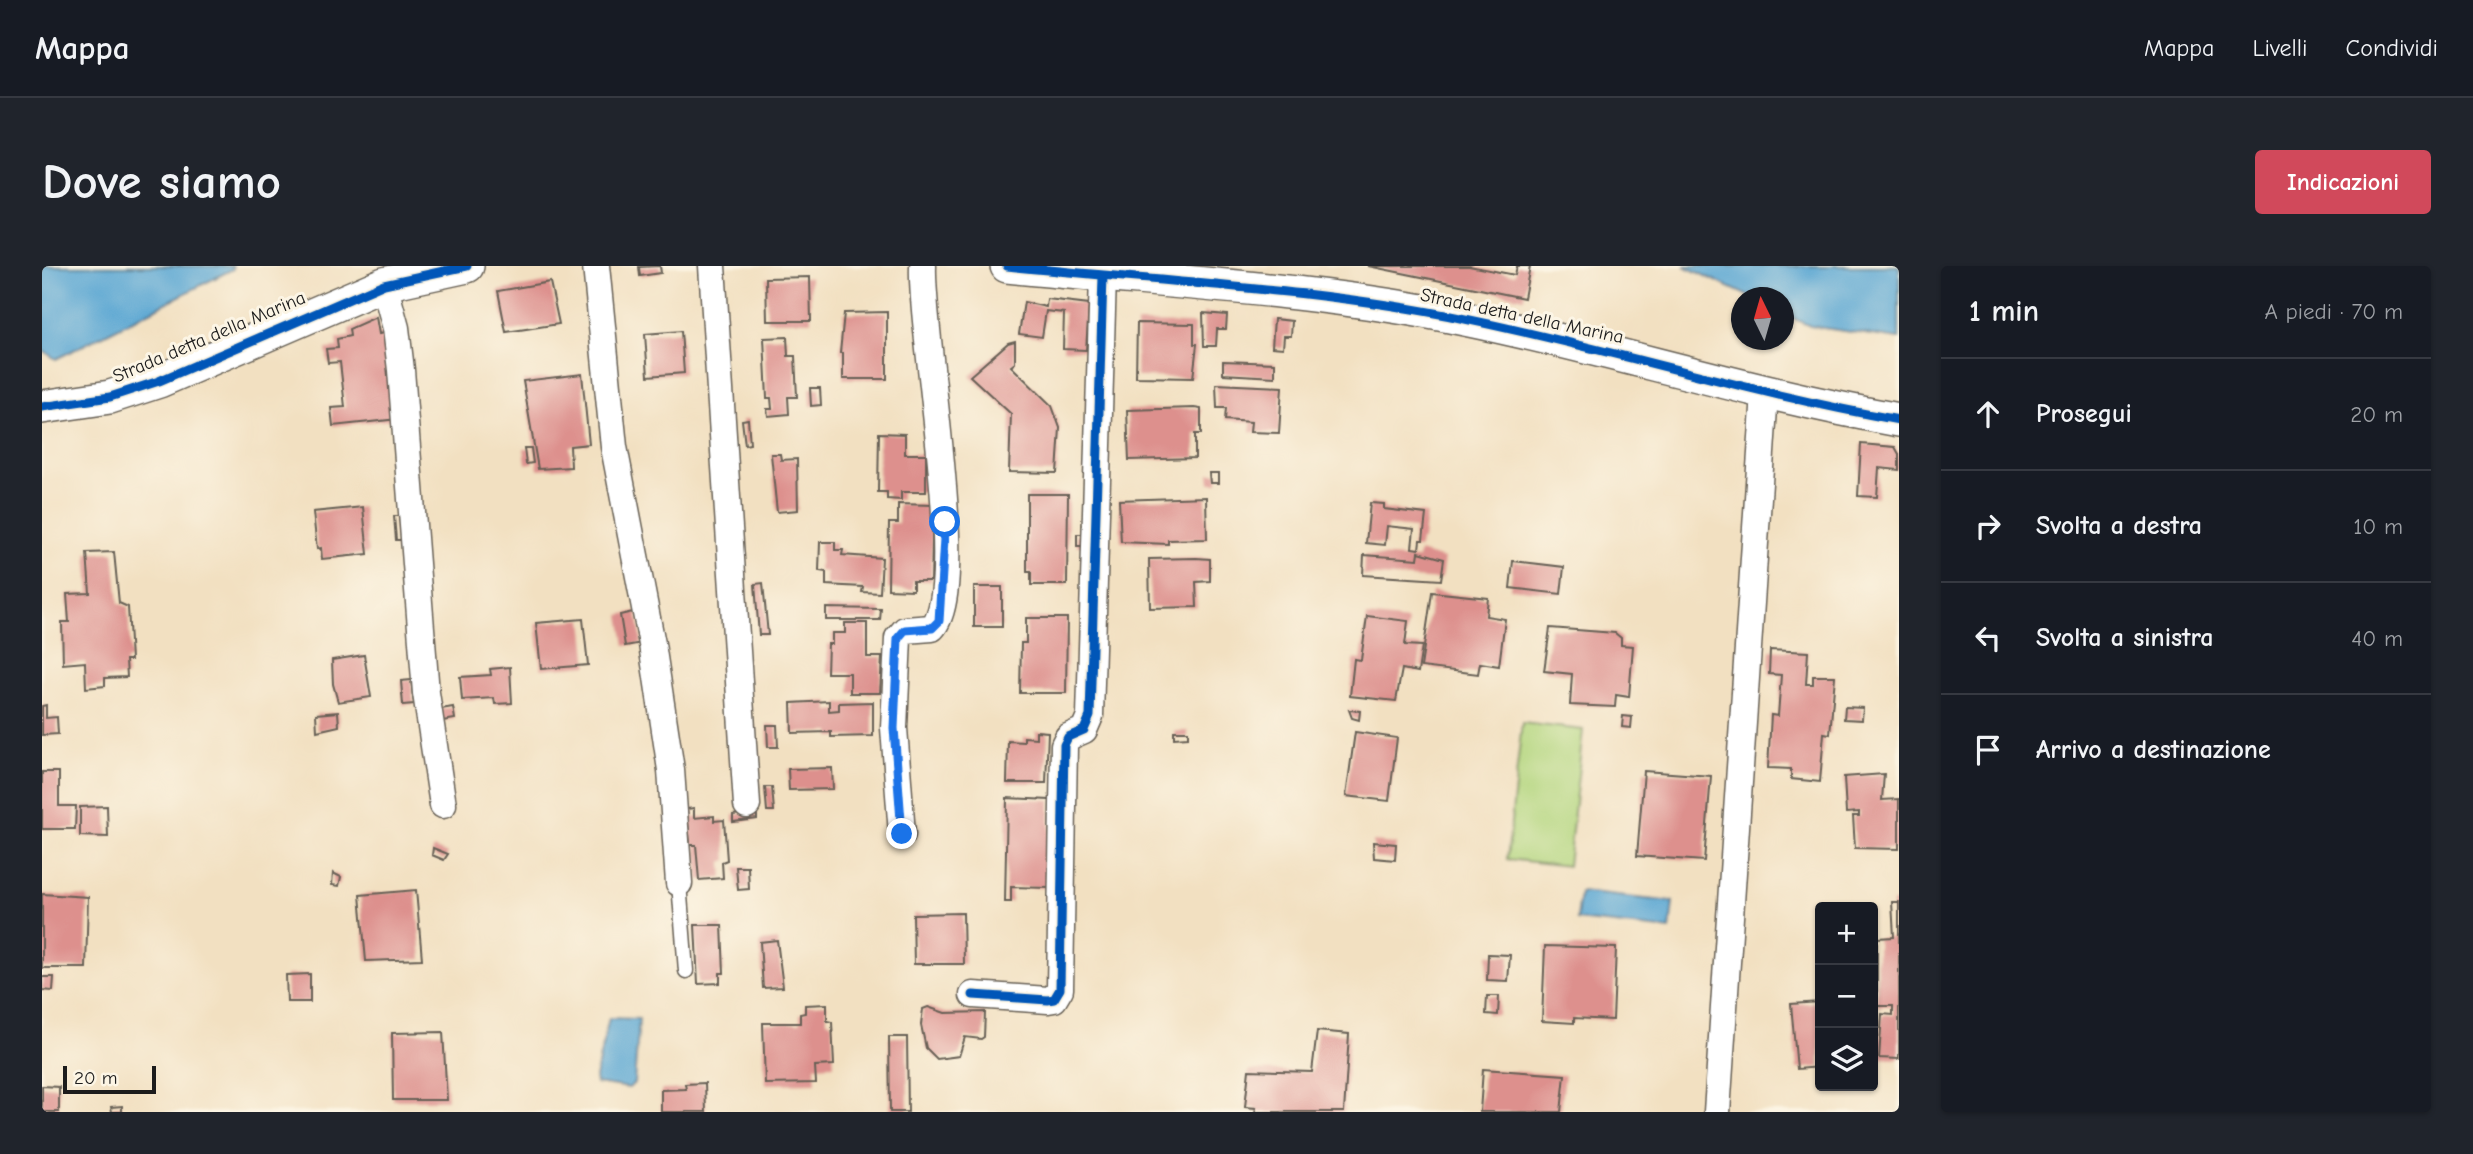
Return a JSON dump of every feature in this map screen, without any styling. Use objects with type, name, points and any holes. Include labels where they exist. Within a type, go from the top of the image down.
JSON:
[{"type":"street","name":"Strada detta della Marina","points":[[42,407],[110,397],[159,381],[384,284],[467,266]]},
{"type":"street","points":[[596,266],[614,447],[652,644],[671,770],[679,883]]},
{"type":"street","points":[[712,266],[747,805]]},
{"type":"street","points":[[902,834],[894,728],[898,638],[905,630],[932,628],[939,621],[943,599],[945,522],[942,459],[922,306],[923,266]]},
{"type":"street","name":"Strada detta della Marina","points":[[1007,266],[1270,290],[1465,318],[1765,393],[1899,419]]},
{"type":"street","points":[[972,995],[1048,1000],[1058,995],[1060,989],[1064,745],[1068,737],[1084,730],[1090,716],[1103,276]]},
{"type":"street","points":[[384,284],[396,328],[401,370],[426,693],[443,805]]},
{"type":"street","points":[[1717,1112],[1765,393]]},
{"type":"lane","points":[[679,883],[686,971]]},
{"type":"green space","points":[[1522,723],[1583,730],[1568,866],[1507,859]]},
{"type":"water","points":[[42,266],[233,266],[233,269],[56,359],[42,350]]},
{"type":"water","points":[[1684,266],[1899,266],[1899,339],[1810,326],[1794,319],[1794,287],[1731,288]]},
{"type":"water","points":[[1580,892],[1673,902],[1670,930],[1577,920]]},
{"type":"water","points":[[609,1018],[639,1019],[634,1083],[629,1088],[596,1083],[595,1077]]},
{"type":"building","points":[[660,266],[661,273],[640,276],[639,267]]},
{"type":"building","points":[[1368,266],[1469,266],[1515,275],[1517,266],[1530,266],[1524,298]]},
{"type":"building","points":[[810,277],[811,321],[767,321],[766,278]]},
{"type":"building","points":[[550,282],[559,324],[506,332],[498,291]]},
{"type":"building","points":[[1047,299],[1089,304],[1086,350],[1063,349],[1064,313],[1046,311],[1042,337],[1019,334],[1024,302],[1046,307]]},
{"type":"building","points":[[887,312],[887,379],[843,379],[843,353],[840,353],[844,313]]},
{"type":"building","points":[[1203,313],[1227,315],[1226,329],[1217,329],[1216,346],[1204,346]]},
{"type":"building","points":[[376,317],[379,334],[384,333],[398,419],[333,426],[331,408],[345,407],[340,362],[328,363],[326,349],[338,348],[337,339],[350,336],[349,329]]},
{"type":"building","points":[[1274,319],[1292,321],[1291,336],[1284,336],[1283,348],[1272,347]]},
{"type":"building","points":[[1137,323],[1194,324],[1194,344],[1197,344],[1193,378],[1136,377]]},
{"type":"building","points":[[681,331],[684,373],[648,376],[645,334]]},
{"type":"building","points":[[787,337],[788,356],[795,356],[797,397],[788,397],[789,414],[768,416],[767,409],[772,409],[771,398],[767,398],[764,338]]},
{"type":"building","points":[[1015,341],[1015,363],[1011,366],[1052,406],[1060,428],[1057,473],[1009,472],[1011,414],[970,376],[1008,343]]},
{"type":"building","points":[[1223,361],[1275,363],[1275,377],[1223,374]]},
{"type":"building","points":[[582,374],[589,444],[570,446],[571,467],[538,469],[523,381]]},
{"type":"building","points":[[1216,384],[1282,387],[1279,433],[1250,432],[1251,422],[1225,420],[1226,408],[1217,408]]},
{"type":"building","points":[[810,388],[820,388],[821,405],[811,406]]},
{"type":"building","points":[[1201,409],[1201,434],[1195,434],[1195,458],[1129,460],[1127,410]]},
{"type":"building","points":[[748,419],[750,444],[745,445],[742,420]]},
{"type":"building","points":[[879,433],[905,434],[905,454],[926,454],[926,492],[901,492],[901,500],[887,499],[887,492],[878,492]]},
{"type":"building","points":[[1861,444],[1895,447],[1899,454],[1899,470],[1879,468],[1877,497],[1858,496]]},
{"type":"building","points":[[524,448],[531,448],[533,463],[526,464]]},
{"type":"building","points":[[771,454],[780,454],[781,460],[797,459],[798,510],[777,512]]},
{"type":"building","points":[[1209,473],[1218,473],[1218,483],[1210,483]]},
{"type":"building","points":[[1027,494],[1068,494],[1067,585],[1031,585],[1031,572],[1027,572]]},
{"type":"building","points":[[1206,497],[1207,539],[1168,540],[1168,544],[1121,542],[1119,500]]},
{"type":"building","points":[[1370,503],[1384,504],[1384,509],[1426,514],[1423,540],[1420,540],[1419,549],[1412,548],[1414,529],[1387,526],[1385,545],[1366,543]]},
{"type":"building","points":[[898,504],[933,505],[931,581],[913,581],[913,590],[888,589],[889,523],[898,523]]},
{"type":"building","points":[[363,507],[368,554],[322,559],[321,548],[317,549],[313,512]]},
{"type":"building","points":[[394,516],[399,516],[402,540],[396,540]]},
{"type":"building","points":[[1077,534],[1083,534],[1083,546],[1077,546]]},
{"type":"building","points":[[820,542],[835,542],[835,550],[843,550],[842,555],[882,558],[880,593],[862,592],[863,587],[826,585],[826,572],[819,571]]},
{"type":"building","points":[[114,552],[119,603],[128,607],[131,660],[126,660],[127,677],[105,678],[105,686],[86,688],[85,662],[63,664],[62,622],[69,622],[67,594],[90,593],[87,553]]},
{"type":"building","points":[[1419,552],[1444,559],[1441,580],[1363,575],[1364,555],[1418,559]]},
{"type":"building","points":[[1149,559],[1210,559],[1210,581],[1196,582],[1197,607],[1150,608]]},
{"type":"building","points":[[1513,561],[1564,567],[1561,594],[1510,588]]},
{"type":"building","points":[[763,583],[768,635],[759,635],[755,584]]},
{"type":"building","points":[[974,587],[1002,587],[1002,627],[974,627]]},
{"type":"building","points":[[1432,592],[1488,598],[1486,616],[1505,619],[1499,666],[1480,663],[1478,674],[1421,667]]},
{"type":"building","points":[[826,608],[881,609],[880,620],[826,620]]},
{"type":"building","points":[[637,611],[642,643],[625,646],[620,615]]},
{"type":"building","points":[[1367,616],[1408,621],[1405,645],[1422,646],[1418,672],[1402,669],[1396,701],[1350,696],[1354,659],[1361,660]]},
{"type":"building","points":[[1026,618],[1067,618],[1066,693],[1020,693],[1021,643],[1026,643]]},
{"type":"building","points":[[583,619],[588,665],[541,669],[536,623]]},
{"type":"building","points":[[845,623],[867,623],[867,657],[882,657],[880,693],[850,693],[850,673],[827,673],[828,644],[832,644],[832,633],[845,633]]},
{"type":"building","points":[[1550,628],[1615,633],[1621,638],[1621,645],[1633,646],[1629,697],[1616,695],[1615,707],[1570,705],[1572,674],[1544,671]]},
{"type":"building","points":[[1770,650],[1808,652],[1806,684],[1813,684],[1813,676],[1835,676],[1830,734],[1824,733],[1820,782],[1791,779],[1791,769],[1768,768],[1771,715],[1778,716],[1781,675],[1769,674]]},
{"type":"building","points":[[364,655],[371,697],[338,702],[333,684],[332,660]]},
{"type":"building","points":[[510,667],[512,703],[495,704],[494,698],[462,700],[460,677],[491,675],[490,669]]},
{"type":"building","points":[[411,680],[414,704],[403,705],[401,681]]},
{"type":"building","points":[[829,701],[829,711],[839,710],[839,703],[873,702],[873,736],[831,737],[831,732],[792,733],[791,703]]},
{"type":"building","points":[[46,705],[46,718],[57,717],[58,734],[42,735],[42,706]]},
{"type":"building","points":[[453,707],[455,719],[442,721],[441,709]]},
{"type":"building","points":[[1845,707],[1863,708],[1862,720],[1844,719]]},
{"type":"building","points":[[1349,710],[1360,711],[1359,720],[1352,718]]},
{"type":"building","points":[[338,712],[339,726],[317,731],[316,714]]},
{"type":"building","points":[[1623,716],[1632,717],[1631,728],[1622,727]]},
{"type":"building","points":[[767,725],[777,725],[778,747],[768,747]]},
{"type":"building","points":[[1036,731],[1048,732],[1046,783],[1007,783],[1008,741],[1024,742],[1024,737],[1036,738]]},
{"type":"building","points":[[1174,731],[1188,731],[1188,737],[1174,738]]},
{"type":"building","points":[[1355,732],[1397,738],[1389,801],[1346,796]]},
{"type":"building","points":[[832,768],[833,789],[789,790],[788,769]]},
{"type":"building","points":[[1644,771],[1711,776],[1704,861],[1637,856]]},
{"type":"building","points":[[42,772],[59,772],[59,806],[76,806],[75,829],[42,829]]},
{"type":"building","points":[[1884,774],[1882,800],[1899,799],[1899,849],[1855,848],[1853,816],[1859,816],[1859,812],[1846,813],[1844,777]]},
{"type":"building","points":[[765,787],[772,787],[774,811],[767,811]]},
{"type":"building","points":[[1007,798],[1050,800],[1049,888],[1011,887],[1011,902],[1005,902]]},
{"type":"building","points":[[107,806],[108,837],[80,836],[80,807]]},
{"type":"building","points":[[694,808],[694,818],[714,816],[714,821],[724,820],[727,860],[722,862],[723,878],[699,880],[696,845],[690,845],[687,809]]},
{"type":"building","points":[[757,812],[757,819],[733,822],[733,815]]},
{"type":"building","points":[[1373,842],[1396,844],[1395,860],[1374,858]]},
{"type":"building","points":[[433,848],[448,854],[444,860],[432,855]]},
{"type":"building","points":[[736,867],[748,867],[749,889],[738,890]]},
{"type":"building","points":[[333,873],[341,877],[339,886],[332,885]]},
{"type":"building","points":[[416,890],[422,959],[366,961],[360,895]]},
{"type":"building","points":[[42,894],[88,897],[86,968],[42,968]]},
{"type":"building","points":[[1892,902],[1899,902],[1899,1059],[1879,1058],[1882,1014],[1893,1015],[1893,1006],[1878,1006],[1878,938],[1894,937]]},
{"type":"building","points":[[963,913],[964,964],[914,964],[913,914]]},
{"type":"building","points":[[695,925],[722,925],[724,973],[720,973],[720,983],[698,984]]},
{"type":"building","points":[[777,940],[783,987],[763,988],[760,942]]},
{"type":"building","points":[[1545,946],[1616,948],[1613,1020],[1574,1018],[1574,1023],[1542,1021]]},
{"type":"building","points":[[1488,954],[1510,955],[1508,981],[1487,980]]},
{"type":"building","points":[[310,974],[310,1002],[287,1002],[286,975]]},
{"type":"building","points":[[42,977],[54,977],[53,991],[42,990]]},
{"type":"building","points":[[1487,996],[1499,996],[1498,1015],[1486,1014]]},
{"type":"building","points":[[1815,1002],[1815,1067],[1797,1069],[1791,1004]]},
{"type":"building","points":[[827,1004],[827,1021],[832,1022],[834,1065],[815,1066],[816,1083],[765,1084],[763,1023],[800,1023],[800,1014],[805,1013],[805,1005]]},
{"type":"building","points":[[928,1007],[945,1013],[985,1012],[984,1037],[965,1037],[959,1056],[937,1059],[926,1048],[921,1025],[923,1009]]},
{"type":"building","points":[[1317,1031],[1349,1034],[1344,1112],[1255,1112],[1256,1108],[1245,1107],[1249,1070],[1312,1072]]},
{"type":"building","points":[[443,1032],[447,1100],[393,1100],[392,1033]]},
{"type":"building","points":[[889,1037],[907,1037],[908,1112],[890,1112]]},
{"type":"building","points":[[1483,1069],[1565,1075],[1561,1112],[1480,1112]]},
{"type":"building","points":[[705,1083],[706,1112],[661,1112],[661,1090],[686,1089],[685,1084]]},
{"type":"building","points":[[42,1086],[59,1087],[59,1112],[42,1112]]},
{"type":"building","points":[[122,1106],[122,1112],[112,1112],[111,1107]]},
{"type":"cycle path","points":[[42,407],[110,397],[159,381],[384,284],[467,266]]},
{"type":"cycle path","points":[[1007,266],[1237,287],[1408,308],[1520,331],[1790,397],[1899,420]]},
{"type":"cycle path","points":[[973,995],[1048,1000],[1054,999],[1060,989],[1064,745],[1068,737],[1084,730],[1090,716],[1103,276]]},
{"type":"route","points":[[902,834],[894,728],[898,638],[905,630],[921,631],[932,628],[939,621],[942,612],[945,522]]}]
